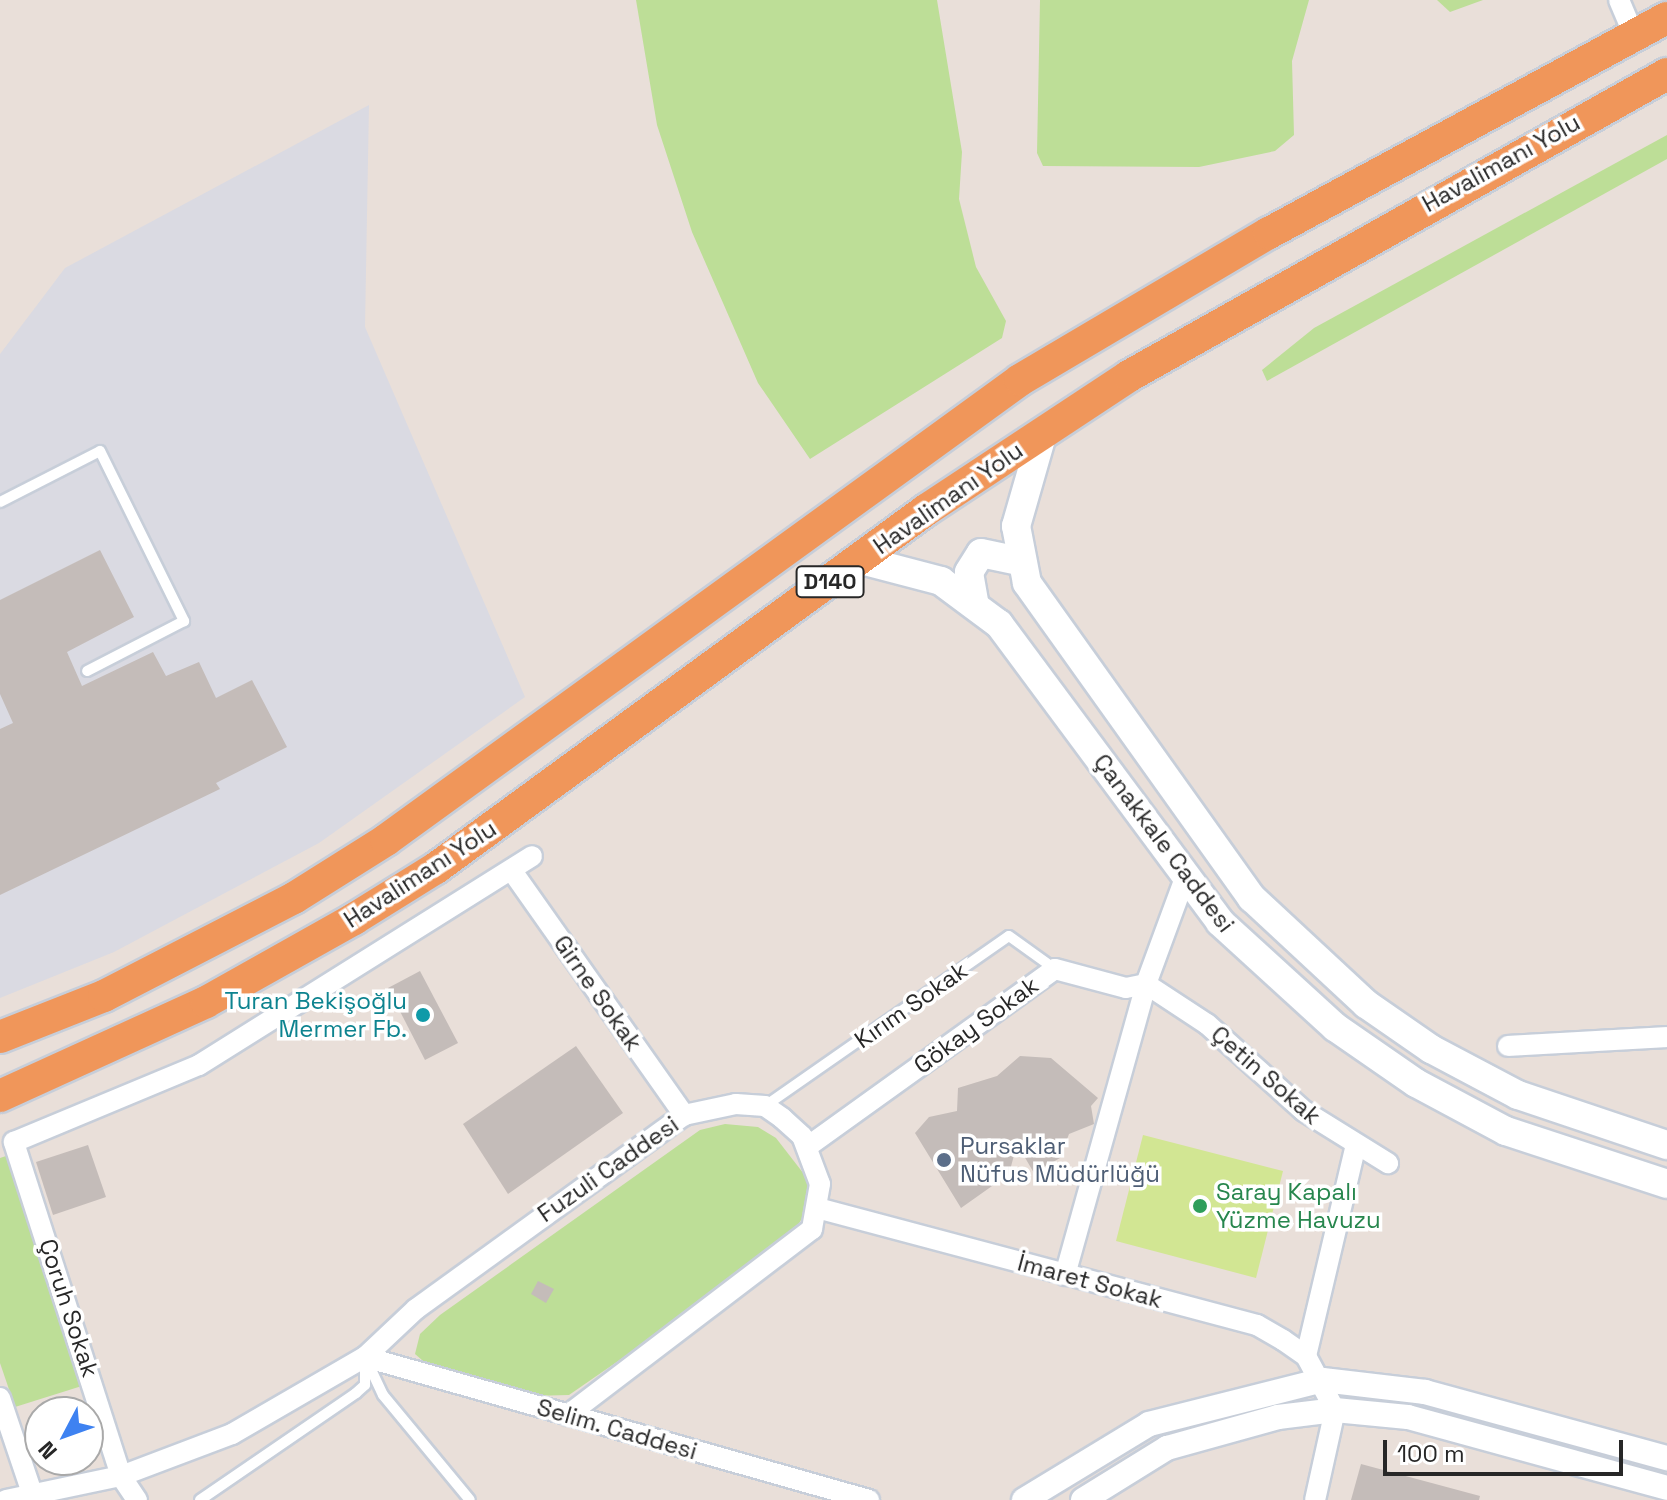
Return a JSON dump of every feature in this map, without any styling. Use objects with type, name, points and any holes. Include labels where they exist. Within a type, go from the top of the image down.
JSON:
[{"type":"highway","name":"Havalimanı Yolu","points":[[0,1037],[226,935],[386,840],[1020,380],[1269,233],[1667,18]]},
{"type":"highway","name":"Havalimanı Yolu","points":[[0,1096],[206,1002],[436,868],[1043,432],[1304,272],[1667,74]]},
{"type":"main road","name":"Çanakkale Caddesi","points":[[1043,432],[1019,506],[1020,561],[1060,638],[1206,838],[1312,959],[1459,1065],[1540,1103],[1667,1145]]},
{"type":"main road","points":[[974,601],[969,572],[981,553],[1020,561]]},
{"type":"main road","name":"Çanakkale Caddesi","points":[[861,560],[921,572],[974,601],[1007,633],[1185,878],[1263,965],[1416,1083],[1533,1142],[1667,1184]]},
{"type":"street","points":[[1619,0],[1634,36]]},
{"type":"street","points":[[512,871],[532,856]]},
{"type":"street","name":"Girne Sokak","points":[[512,871],[684,1115]]},
{"type":"street","name":"Çoruh Sokak","points":[[137,1500],[121,1476],[14,1142],[199,1065],[512,871]]},
{"type":"street","points":[[1065,1275],[1146,984],[1185,878]]},
{"type":"street","name":"Gökay Sokak","points":[[807,1147],[1055,969],[1126,988],[1146,984]]},
{"type":"street","name":"Çetin Sokak","points":[[1146,984],[1207,1024],[1355,1148],[1388,1163]]},
{"type":"street","points":[[1508,1046],[1667,1037]]},
{"type":"street","name":"Fuzuli Caddesi","points":[[6,1500],[121,1476],[232,1434],[365,1357],[416,1309],[684,1115],[709,1106],[765,1106]]},
{"type":"street","points":[[568,1415],[760,1272],[812,1229],[821,1209],[807,1147],[765,1106]]},
{"type":"street","points":[[1306,1356],[1355,1148]]},
{"type":"street","name":"İmaret Sokak","points":[[821,1209],[1257,1325],[1306,1356],[1329,1395]]},
{"type":"street","name":"Selim. Caddesi","points":[[365,1357],[869,1500]]},
{"type":"street","points":[[1024,1500],[1149,1424],[1329,1395],[1425,1392],[1667,1458]]},
{"type":"street","points":[[1315,1500],[1329,1395]]},
{"type":"street","points":[[1083,1500],[1167,1448],[1278,1417],[1329,1395],[1667,1488]]},
{"type":"street","points":[[0,1398],[32,1493]]},
{"type":"lane","points":[[0,502],[100,451],[184,621],[87,671]]},
{"type":"lane","name":"Kırım Sokak","points":[[765,1106],[1009,936],[1055,969]]},
{"type":"lane","points":[[0,1021],[32,1024]]},
{"type":"lane","points":[[200,1500],[365,1385],[365,1357]]},
{"type":"lane","points":[[365,1357],[383,1395],[470,1500]]},
{"type":"shaded area","points":[[369,105],[365,327],[525,697],[319,843],[114,952],[0,998],[0,354],[65,268]]},
{"type":"green space","points":[[636,0],[937,0],[962,152],[959,199],[976,267],[1006,321],[1002,338],[810,459],[758,383],[692,232],[657,125]]},
{"type":"green space","points":[[1040,0],[1309,0],[1292,61],[1294,135],[1275,151],[1199,167],[1043,166],[1037,153]]},
{"type":"green space","points":[[1437,0],[1483,0],[1450,12]]},
{"type":"green space","points":[[1667,135],[1667,159],[1267,381],[1262,370],[1314,328]]},
{"type":"green space","points":[[725,1124],[758,1127],[776,1138],[807,1178],[807,1210],[786,1245],[569,1395],[530,1396],[437,1373],[415,1354],[420,1334],[440,1315],[700,1130]]},
{"type":"green space","name":"Saray Kapalı Yüzme Havuzu","points":[[1143,1135],[1283,1171],[1256,1278],[1116,1241]]},
{"type":"green space","points":[[12,1154],[85,1385],[50,1396],[24,1396],[24,1404],[15,1407],[0,1363],[0,1158]]},
{"type":"building","points":[[100,550],[134,617],[67,652],[82,686],[153,652],[166,676],[199,662],[216,698],[252,680],[287,747],[216,783],[220,789],[0,895],[0,729],[13,723],[0,694],[0,600]]},
{"type":"building","name":"Turan Bekişoğlu Mermer Fb.","points":[[420,971],[458,1043],[425,1060],[388,988]]},
{"type":"building","points":[[576,1046],[623,1113],[508,1194],[463,1124]]},
{"type":"building","points":[[1020,1056],[1051,1058],[1098,1098],[1091,1106],[1094,1124],[1069,1134],[1060,1158],[1034,1173],[1017,1144],[1009,1174],[961,1208],[915,1133],[929,1117],[957,1111],[958,1088],[997,1076]]},
{"type":"building","points":[[88,1145],[106,1197],[53,1215],[36,1162]]},
{"type":"building","points":[[538,1281],[554,1289],[546,1303],[531,1294]]},
{"type":"building","points":[[1361,1464],[1480,1496],[1479,1500],[1351,1500]]},
{"type":"place","name":"Turan Bekişoğlu Mermer Fb.","points":[[423,1015]]},
{"type":"place","name":"Pursaklar Nüfus Müdürlüğü","points":[[944,1160]]},
{"type":"place","name":"Saray Kapalı Yüzme Havuzu","points":[[1200,1206]]}]
